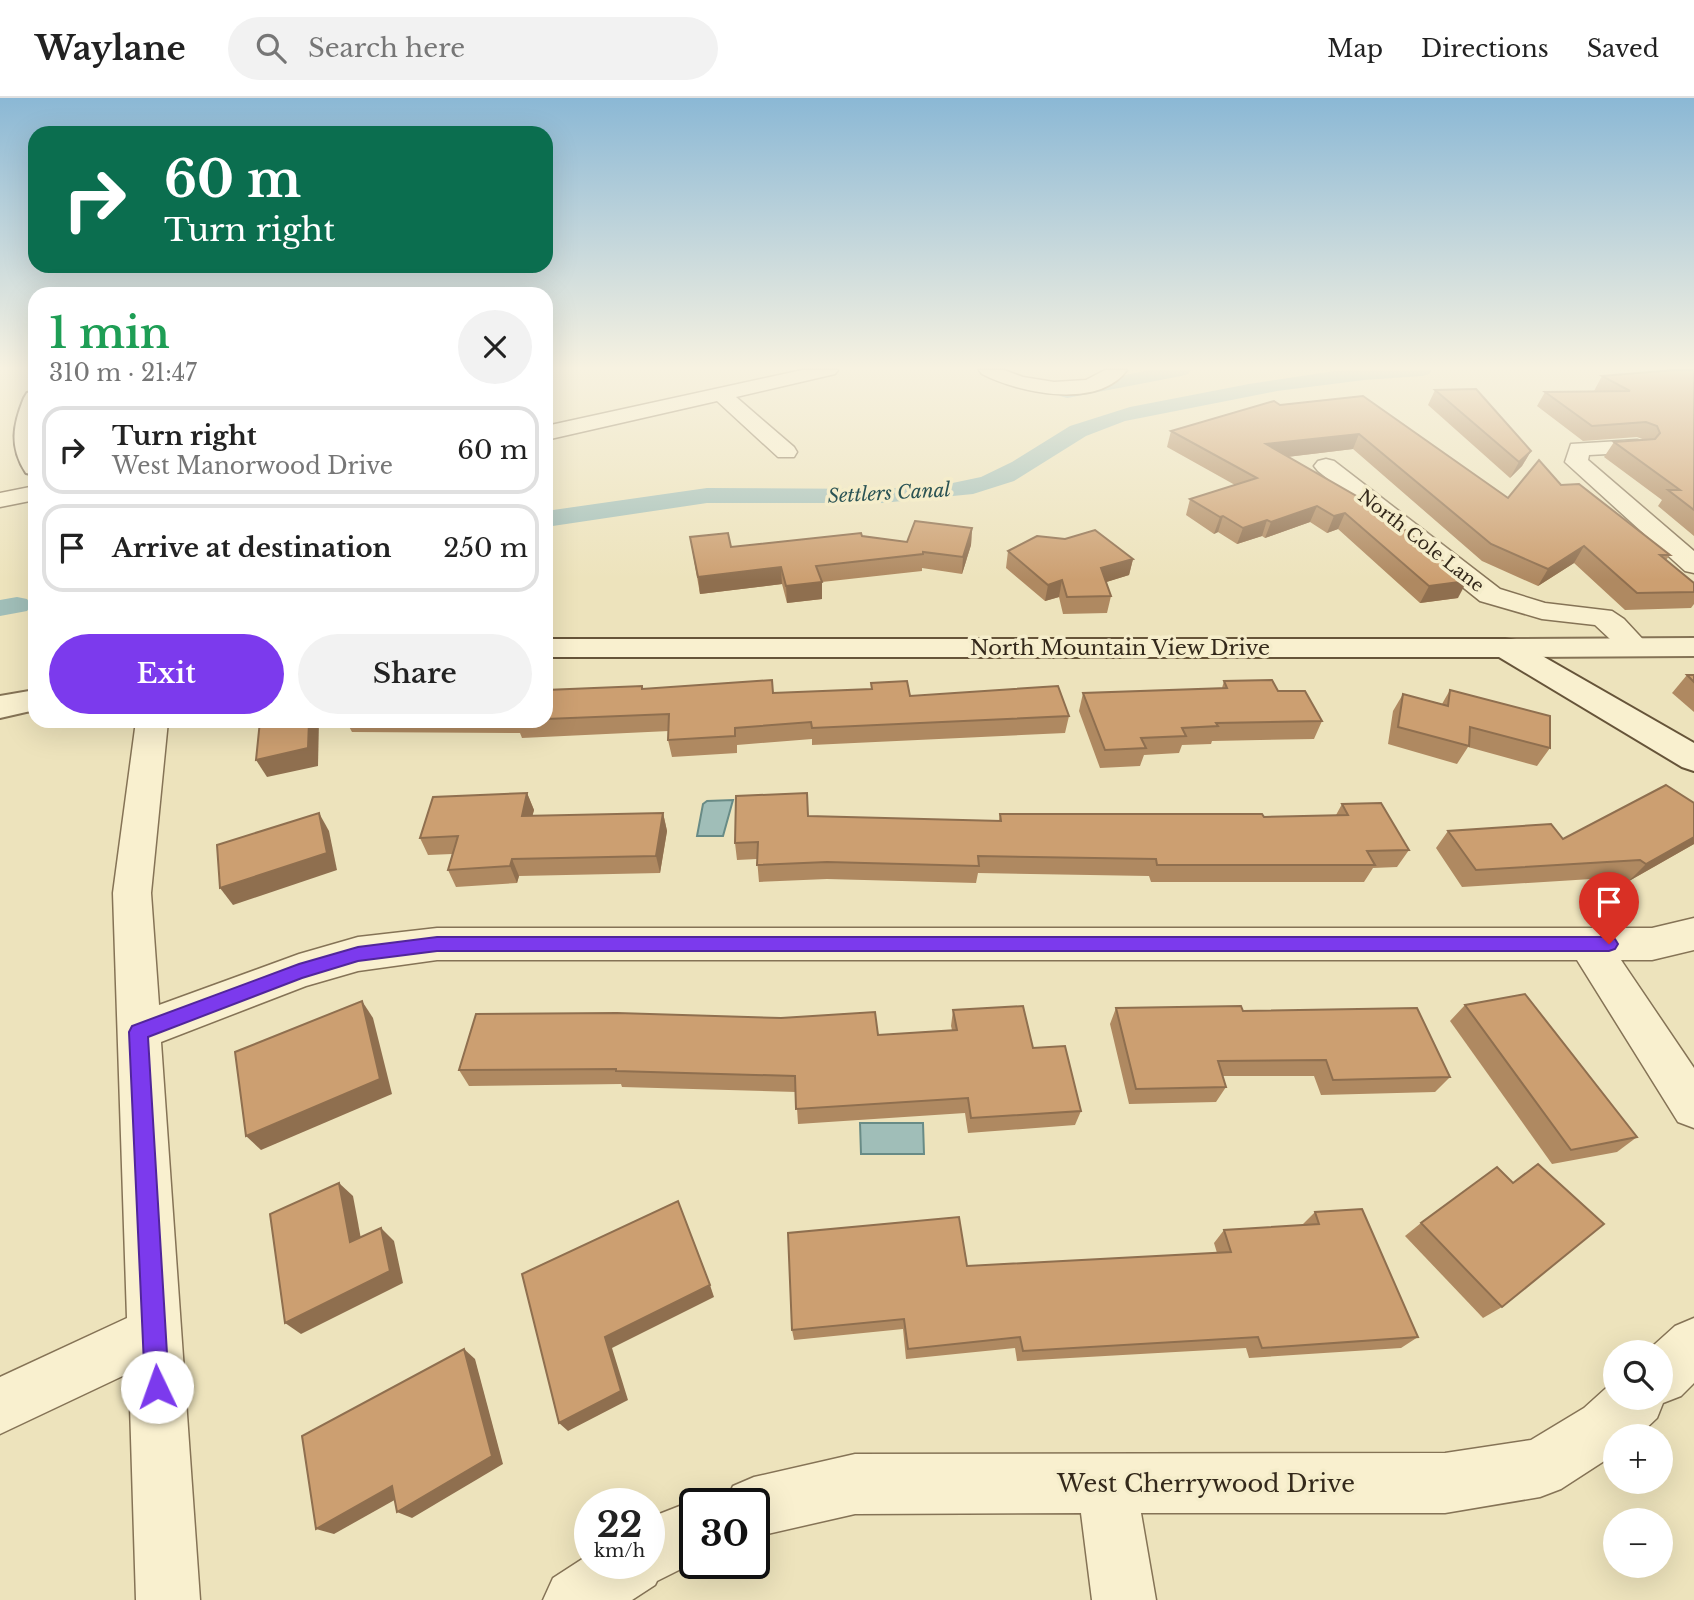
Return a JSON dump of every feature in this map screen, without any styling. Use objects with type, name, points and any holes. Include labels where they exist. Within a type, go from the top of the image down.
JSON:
[{"type":"main road","name":"North Mountain View Drive","points":[[553,648],[1694,647]]},
{"type":"main road","points":[[1504,648],[1694,759]]},
{"type":"main road","points":[[0,707],[28,701]]},
{"type":"street","points":[[773,440],[786,452]]},
{"type":"street","points":[[1637,447],[1579,449],[1576,462],[1694,565]]},
{"type":"street","name":"North Cole Lane","points":[[1326,466],[1490,595],[1542,611],[1602,617],[1614,625],[1635,647]]},
{"type":"street","points":[[0,500],[28,494]]},
{"type":"street","points":[[151,728],[132,893],[168,1600]]},
{"type":"street","points":[[138,1032],[299,971],[358,954],[437,944],[1652,944],[1694,934]]},
{"type":"street","points":[[1588,944],[1694,1107]]},
{"type":"street","points":[[0,1406],[154,1333]]},
{"type":"street","points":[[1673,1365],[1694,1346]]},
{"type":"street","name":"West Cherrywood Drive","points":[[770,1503],[855,1483],[1445,1483],[1540,1468],[1604,1428],[1624,1410]]},
{"type":"street","points":[[1106,1482],[1124,1600]]},
{"type":"street","points":[[575,1600],[608,1579]]},
{"type":"water","points":[[733,800],[723,836],[697,836],[703,804],[707,801]]},
{"type":"water","points":[[860,1123],[923,1123],[924,1154],[861,1154]]},
{"type":"building","points":[[1188,440],[1302,440],[1266,444],[1381,510],[1467,581],[1429,586],[1345,513],[1334,516],[1317,506],[1271,522],[1267,520],[1243,528],[1190,499],[1257,478]]},
{"type":"building","points":[[1366,440],[1426,440],[1508,498],[1539,460],[1561,485],[1579,484],[1670,555],[1660,555],[1694,583],[1694,592],[1637,593],[1584,546],[1548,569],[1491,544]]},
{"type":"building","points":[[1493,440],[1521,440],[1531,451],[1519,462]]},
{"type":"building","points":[[1694,440],[1694,510],[1668,490],[1680,490],[1614,442]]},
{"type":"building","points":[[915,521],[972,528],[963,557],[923,552],[816,566],[822,582],[786,586],[781,567],[698,577],[690,537],[728,533],[731,547],[861,533],[862,536],[907,542]]},
{"type":"building","points":[[1095,530],[1133,559],[1101,568],[1111,596],[1067,597],[1062,580],[1048,585],[1008,551],[1037,536],[1065,539]]},
{"type":"building","points":[[772,680],[773,693],[872,689],[871,683],[907,681],[910,696],[1058,686],[1069,716],[812,728],[811,722],[735,728],[735,736],[668,740],[669,714],[553,719],[553,690],[642,686],[642,689]]},
{"type":"building","points":[[1272,680],[1278,691],[1305,691],[1322,721],[1216,723],[1218,726],[1182,728],[1186,736],[1141,738],[1146,748],[1105,750],[1083,693],[1227,688],[1224,681]]},
{"type":"building","points":[[1450,690],[1550,716],[1550,748],[1470,727],[1469,746],[1398,727],[1403,694],[1448,706]]},
{"type":"building","points":[[259,728],[309,728],[308,748],[256,760]]},
{"type":"building","points":[[1666,785],[1694,803],[1694,837],[1646,864],[1640,860],[1476,870],[1448,831],[1551,824],[1563,839]]},
{"type":"building","points":[[527,793],[522,816],[663,813],[656,856],[512,859],[510,866],[448,870],[458,836],[420,838],[433,797]]},
{"type":"building","points":[[807,793],[808,816],[1001,821],[1000,814],[1262,814],[1264,817],[1348,815],[1342,804],[1381,803],[1409,850],[1367,851],[1375,865],[1157,865],[1156,859],[978,856],[979,866],[827,862],[757,865],[758,842],[735,843],[736,796]]},
{"type":"building","points":[[319,813],[327,853],[220,888],[217,845]]},
{"type":"building","points":[[1525,994],[1637,1137],[1571,1150],[1465,1005]]},
{"type":"building","points":[[362,1001],[380,1079],[246,1136],[235,1052]]},
{"type":"building","points":[[1023,1006],[1033,1048],[1065,1046],[1081,1111],[971,1118],[968,1098],[796,1109],[795,1076],[616,1069],[459,1070],[476,1014],[617,1013],[781,1018],[875,1012],[878,1035],[957,1030],[953,1010]]},
{"type":"building","points":[[1241,1006],[1243,1011],[1417,1008],[1450,1077],[1333,1080],[1326,1060],[1218,1061],[1226,1087],[1136,1089],[1116,1008]]},
{"type":"building","points":[[1538,1164],[1604,1224],[1502,1307],[1421,1223],[1497,1167],[1513,1183]]},
{"type":"building","points":[[339,1183],[350,1242],[381,1228],[390,1271],[285,1323],[270,1214]]},
{"type":"building","points":[[678,1201],[710,1285],[605,1337],[621,1391],[559,1423],[522,1274]]},
{"type":"building","points":[[1362,1209],[1418,1337],[1262,1348],[1258,1337],[1023,1351],[1020,1337],[908,1349],[904,1319],[792,1330],[788,1233],[959,1217],[967,1266],[1231,1252],[1224,1230],[1319,1224],[1315,1212]]},
{"type":"building","points":[[464,1349],[492,1456],[397,1512],[392,1486],[316,1529],[302,1436]]},
{"type":"waterway","name":"Settlers Canal","points":[[553,518],[707,495],[882,496],[943,492],[973,487],[1005,476],[1061,440]]},
{"type":"waterway","name":"Settlers Canal","points":[[0,608],[17,605]]},
{"type":"route","points":[[157,1387],[138,1032],[299,971],[358,954],[437,944],[1609,944]]}]
